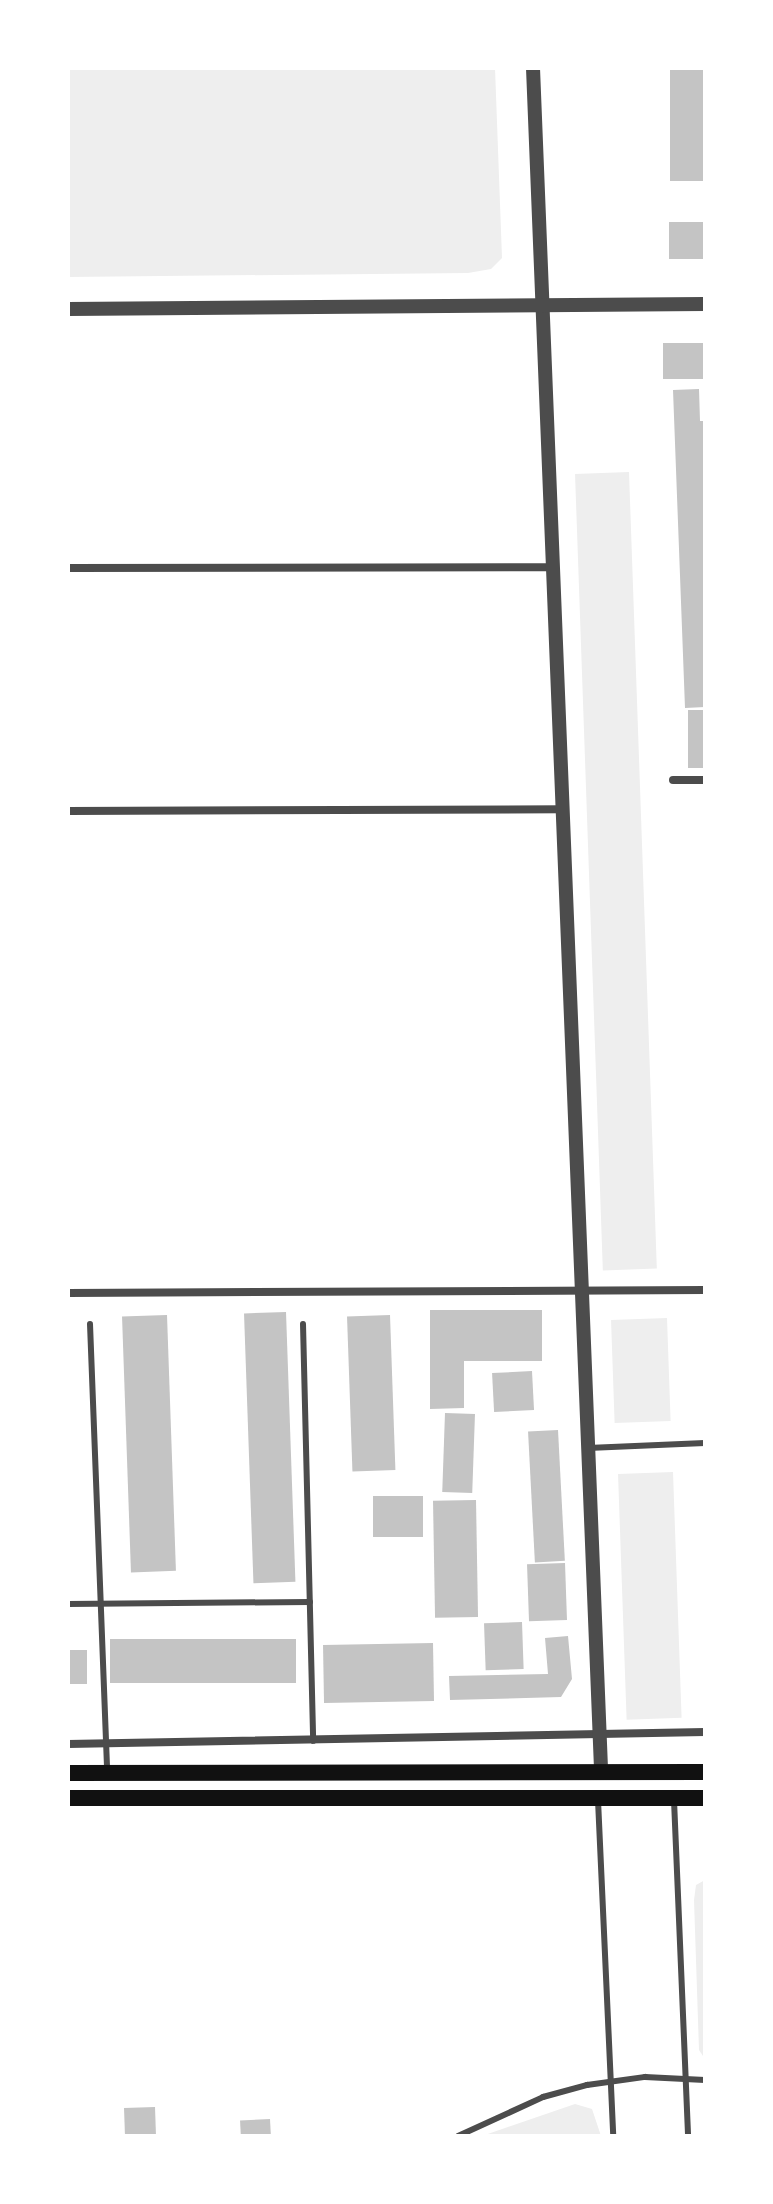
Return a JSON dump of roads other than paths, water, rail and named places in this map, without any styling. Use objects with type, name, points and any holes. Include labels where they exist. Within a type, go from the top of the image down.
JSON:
[{"type":"main road","points":[[68,1773],[705,1772]]},
{"type":"main road","points":[[68,1798],[705,1798]]},
{"type":"street","points":[[533,68],[601,1772]]},
{"type":"street","points":[[68,309],[705,304]]},
{"type":"street","points":[[68,568],[553,567]]},
{"type":"street","points":[[673,780],[705,780]]},
{"type":"street","points":[[68,811],[562,809]]},
{"type":"street","points":[[68,1293],[705,1290]]},
{"type":"street","points":[[68,1744],[705,1732]]},
{"type":"lane","points":[[90,1324],[107,1773]]},
{"type":"lane","points":[[303,1324],[313,1741]]},
{"type":"lane","points":[[588,1448],[705,1443]]},
{"type":"lane","points":[[68,1604],[310,1602]]},
{"type":"lane","points":[[598,1798],[613,2136]]},
{"type":"lane","points":[[673,1798],[688,2136]]},
{"type":"lane","points":[[458,2136],[543,2097],[610,2082],[685,2078],[705,2080]]}]
